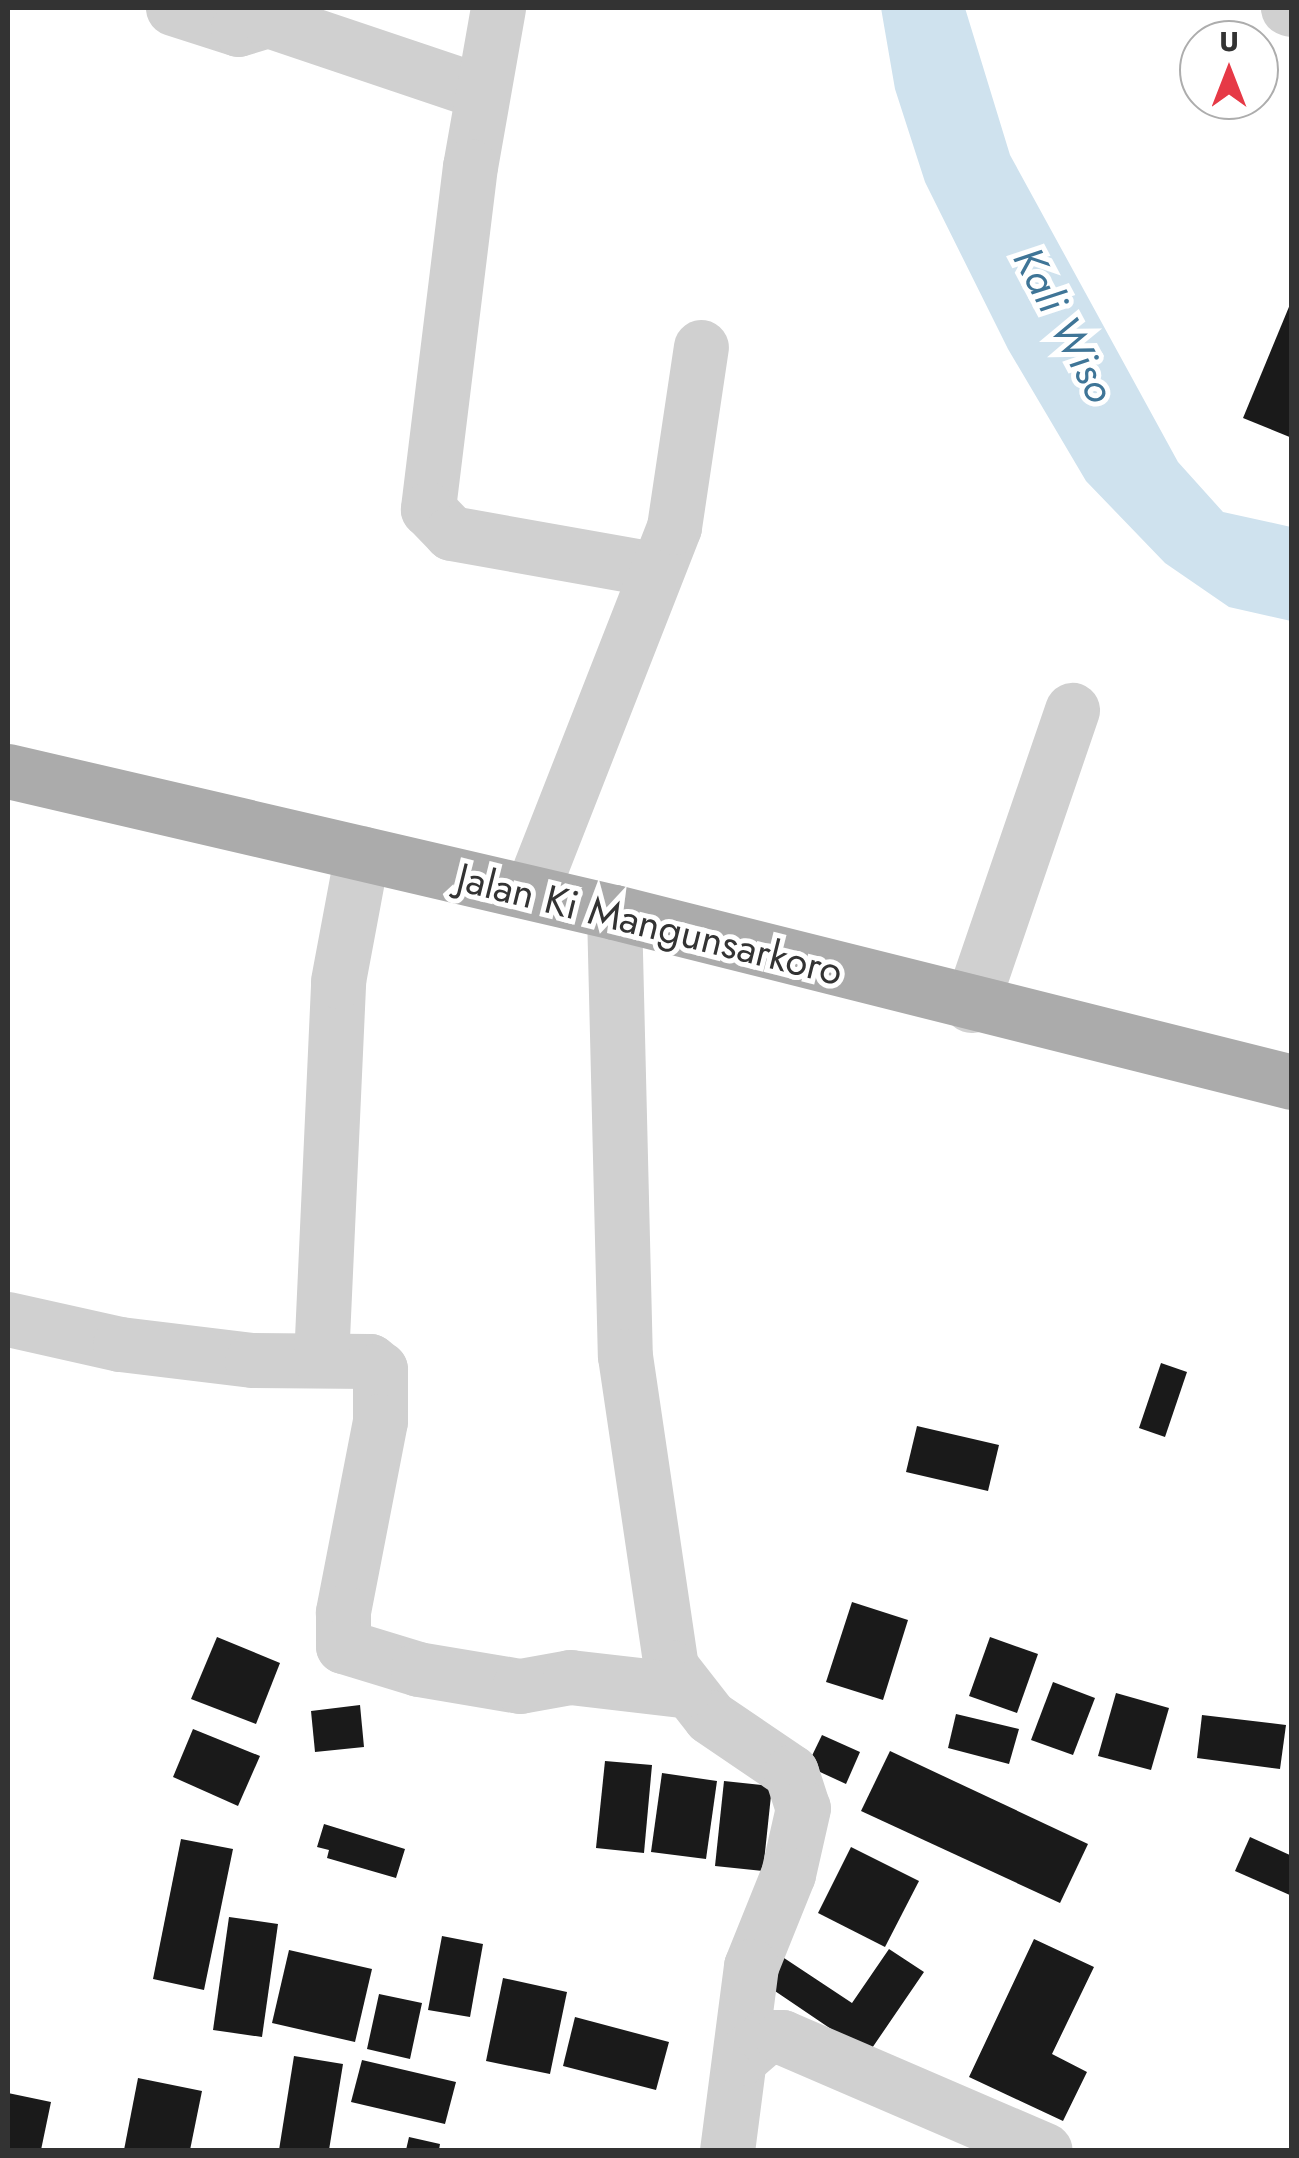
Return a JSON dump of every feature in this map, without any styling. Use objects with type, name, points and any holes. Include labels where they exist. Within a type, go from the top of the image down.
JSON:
[{"type":"main road","name":"Jalan Ki Mangunsarkoro","points":[[8,771],[614,912],[971,1005],[1292,1082]]},
{"type":"street","points":[[173,8],[238,29],[268,20],[482,92]]},
{"type":"street","points":[[498,8],[482,92],[428,509],[450,532],[654,569]]},
{"type":"street","points":[[531,892],[685,486],[701,347]]},
{"type":"street","points":[[971,1005],[1072,710]]},
{"type":"street","points":[[320,1360],[338,981],[362,854]]},
{"type":"street","points":[[614,912],[625,1356],[662,1616],[683,1690],[710,1716],[783,1764],[803,1808],[788,1874],[751,1966],[727,2150]]},
{"type":"street","points":[[8,1319],[120,1344],[252,1360],[370,1361],[380,1369],[380,1422],[343,1612],[343,1646],[418,1669],[520,1686],[570,1677],[683,1690]]},
{"type":"street","points":[[742,2058],[766,2037],[782,2037],[1045,2150]]},
{"type":"water","name":"Kali Wiso","points":[[881,8],[965,8],[1010,155],[1178,462],[1223,512],[1291,527],[1291,621],[1229,607],[1165,563],[1086,481],[1008,349],[925,182],[895,89]]},
{"type":"building","points":[[1292,302],[1292,438],[1243,418]]},
{"type":"building","points":[[1161,1363],[1187,1372],[1165,1437],[1139,1428]]},
{"type":"building","points":[[917,1426],[999,1445],[988,1491],[906,1472]]},
{"type":"building","points":[[852,1602],[908,1620],[883,1700],[826,1682]]},
{"type":"building","points":[[217,1637],[280,1663],[256,1724],[191,1699]]},
{"type":"building","points":[[990,1637],[1038,1654],[1017,1713],[969,1696]]},
{"type":"building","points":[[1053,1682],[1095,1698],[1073,1755],[1031,1740]]},
{"type":"building","points":[[1116,1693],[1169,1708],[1151,1770],[1098,1756]]},
{"type":"building","points":[[360,1705],[364,1747],[315,1752],[311,1711]]},
{"type":"building","points":[[956,1714],[1019,1729],[1009,1764],[948,1748]]},
{"type":"building","points":[[1202,1715],[1286,1725],[1280,1769],[1197,1758]]},
{"type":"building","points":[[193,1729],[260,1756],[238,1806],[173,1777]]},
{"type":"building","points":[[822,1735],[860,1752],[846,1784],[807,1766]]},
{"type":"building","points":[[890,1751],[1088,1844],[1060,1903],[861,1811]]},
{"type":"building","points":[[605,1761],[652,1765],[644,1853],[596,1848]]},
{"type":"building","points":[[662,1773],[717,1781],[706,1859],[651,1852]]},
{"type":"building","points":[[724,1781],[772,1786],[763,1871],[715,1866]]},
{"type":"building","points":[[324,1824],[405,1849],[396,1878],[327,1858],[329,1850],[317,1847]]},
{"type":"building","points":[[1250,1837],[1292,1856],[1292,1896],[1235,1871]]},
{"type":"building","points":[[181,1839],[233,1849],[204,1990],[153,1979]]},
{"type":"building","points":[[851,1847],[919,1881],[885,1947],[818,1913]]},
{"type":"building","points":[[229,1917],[278,1924],[262,2037],[213,2030]]},
{"type":"building","points":[[442,1936],[483,1944],[470,2017],[428,2010]]},
{"type":"building","points":[[1034,1939],[1094,1967],[1052,2054],[1087,2072],[1063,2121],[969,2077]]},
{"type":"building","points":[[889,1949],[924,1972],[868,2054],[760,1981],[778,1954],[852,2003]]},
{"type":"building","points":[[289,1950],[372,1969],[355,2042],[272,2023]]},
{"type":"building","points":[[503,1978],[567,1992],[550,2074],[486,2061]]},
{"type":"building","points":[[379,1994],[422,2003],[410,2059],[367,2049]]},
{"type":"building","points":[[575,2017],[669,2042],[656,2090],[563,2066]]},
{"type":"building","points":[[294,2056],[343,2064],[329,2150],[279,2150]]},
{"type":"building","points":[[362,2060],[456,2082],[445,2124],[351,2102]]},
{"type":"building","points":[[138,2078],[202,2091],[190,2150],[124,2150]]},
{"type":"building","points":[[8,2093],[51,2102],[41,2150],[8,2150]]},
{"type":"building","points":[[409,2137],[440,2144],[439,2150],[406,2150]]}]
